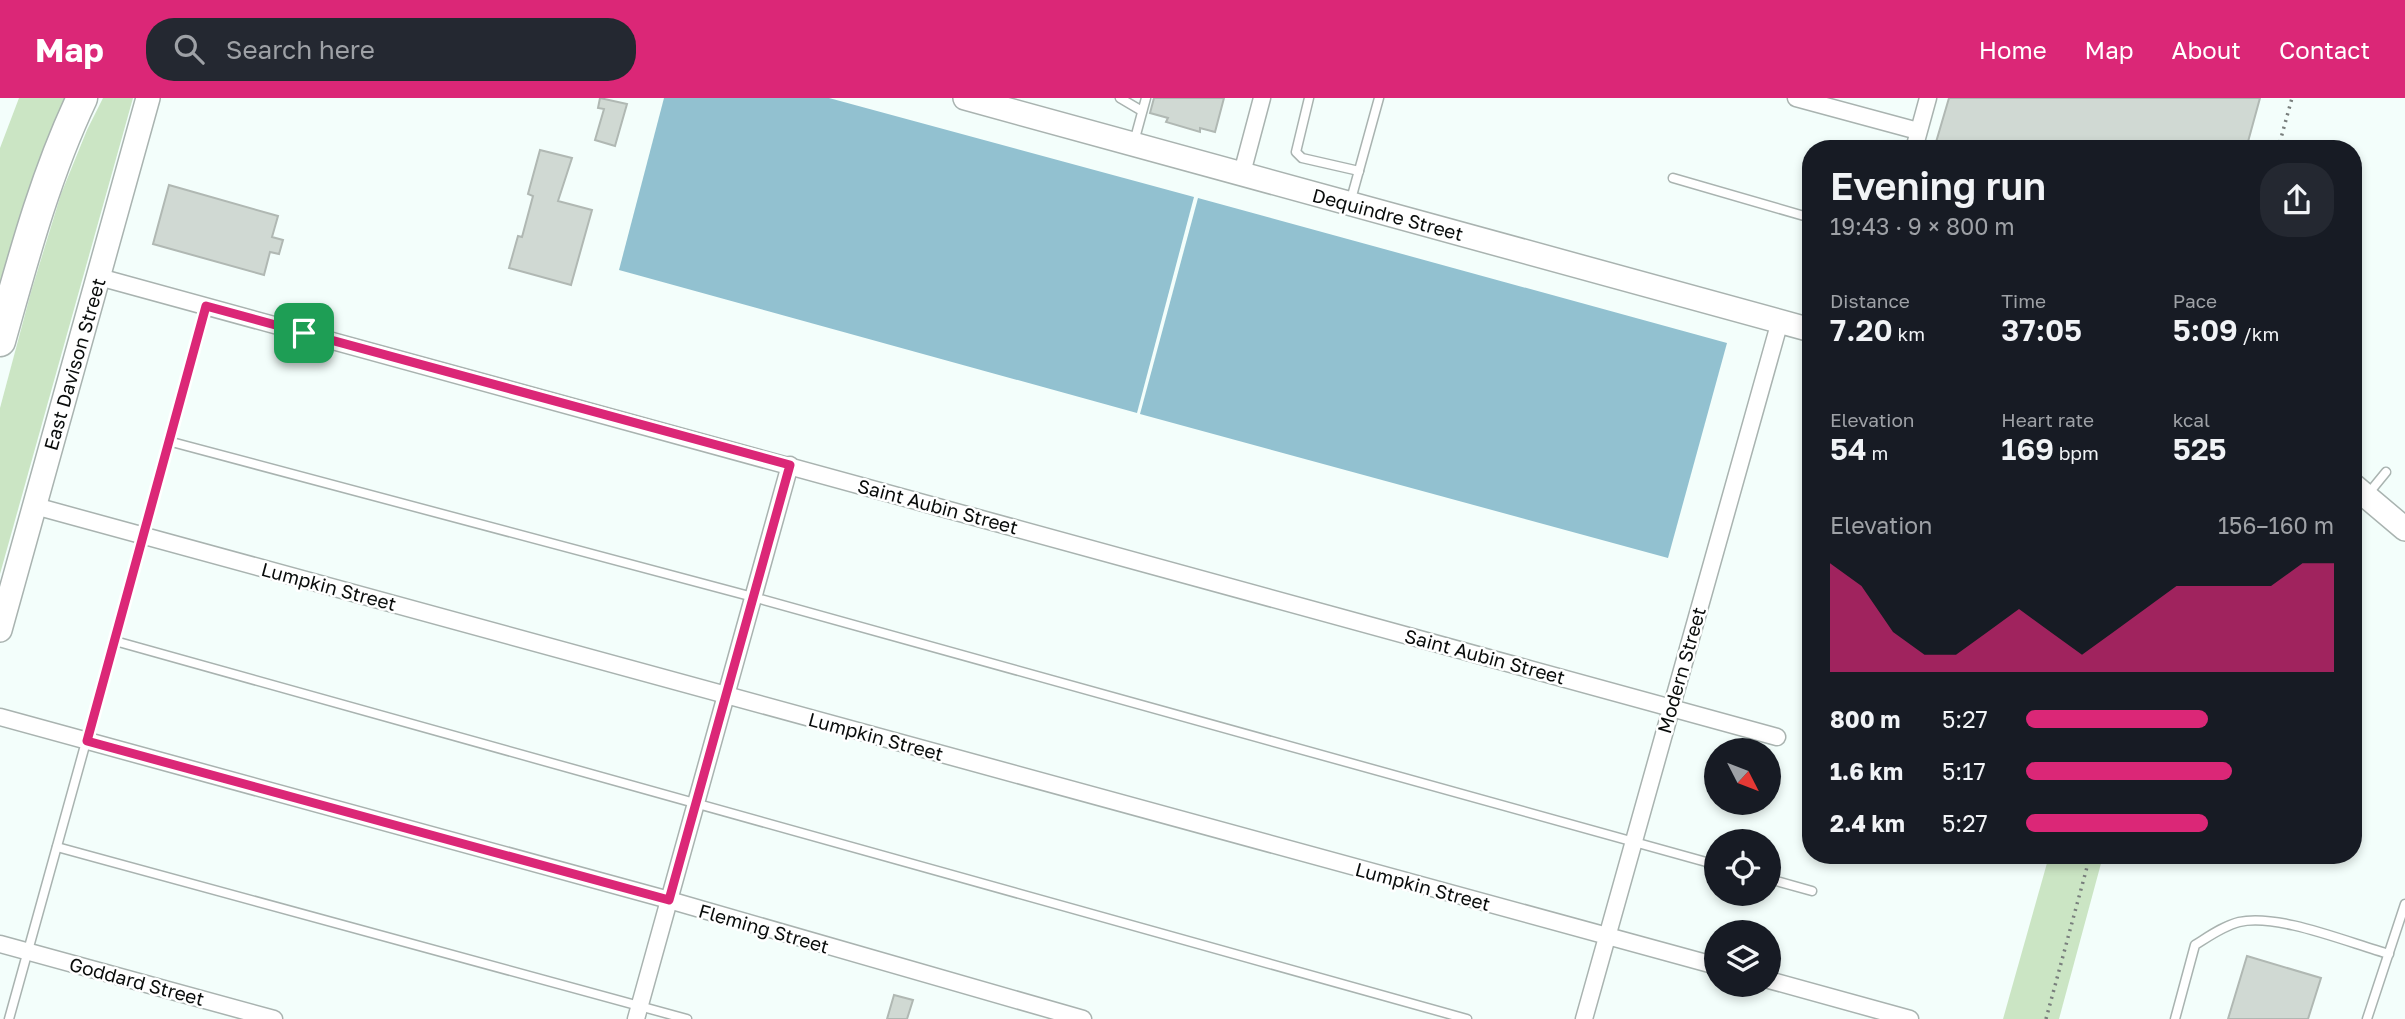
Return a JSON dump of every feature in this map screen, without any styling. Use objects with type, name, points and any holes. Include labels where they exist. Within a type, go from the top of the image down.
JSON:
[{"type":"highway","points":[[0,341],[50,175],[82,98]]},
{"type":"street","name":"East Davison Street","points":[[0,630],[148,98]]},
{"type":"street","name":"Dequindre Street","points":[[965,98],[1802,327]]},
{"type":"street","points":[[1242,173],[1262,98]]},
{"type":"street","points":[[1796,98],[1919,131]]},
{"type":"street","points":[[1916,140],[1928,98]]},
{"type":"street","name":"Saint Aubin Street","points":[[99,277],[1777,737]]},
{"type":"street","name":"Modern Street","points":[[1584,1019],[1780,321]]},
{"type":"street","points":[[638,1012],[790,465]]},
{"type":"street","points":[[2362,493],[2405,529]]},
{"type":"street","name":"Lumpkin Street","points":[[35,506],[1704,962]]},
{"type":"street","name":"Fleming Street","points":[[0,717],[669,900],[1083,1019]]},
{"type":"street","name":"Goddard Street","points":[[0,944],[274,1019]]},
{"type":"street","points":[[1781,983],[1910,1019]]},
{"type":"lane","points":[[1121,98],[1142,111]]},
{"type":"lane","points":[[1133,144],[1146,98]]},
{"type":"lane","points":[[1310,98],[1296,152],[1302,158],[1359,171]]},
{"type":"lane","points":[[1350,203],[1379,98]]},
{"type":"lane","points":[[1673,178],[1802,215]]},
{"type":"lane","points":[[9,1019],[206,306]]},
{"type":"lane","points":[[168,441],[753,597],[1704,861]]},
{"type":"lane","points":[[2362,489],[2386,471]]},
{"type":"lane","points":[[115,641],[1467,1019]]},
{"type":"lane","points":[[57,847],[638,1012],[687,1019]]},
{"type":"lane","points":[[1781,882],[1812,891]]},
{"type":"lane","points":[[2367,1019],[2405,904]]},
{"type":"lane","points":[[2175,1019],[2195,945],[2239,922],[2277,922],[2389,954]]},
{"type":"path","points":[[2280,140],[2292,98]]},
{"type":"path","points":[[2046,1019],[2088,864]]},
{"type":"green space","points":[[19,98],[66,98],[30,191],[0,286],[0,148]]},
{"type":"green space","points":[[103,98],[133,98],[0,574],[0,408],[61,194]]},
{"type":"green space","points":[[2047,864],[2101,864],[2059,1019],[2003,1019]]},
{"type":"water","points":[[664,98],[829,98],[1194,197],[1137,413],[619,270]]},
{"type":"water","points":[[1198,198],[1727,343],[1668,558],[1140,414]]},
{"type":"building","points":[[600,98],[627,104],[615,146],[595,140],[604,109],[598,108]]},
{"type":"building","points":[[1154,98],[1224,98],[1215,132],[1200,128],[1200,132],[1166,122],[1168,118],[1150,113]]},
{"type":"building","points":[[1949,98],[2260,98],[2248,140],[1937,140]]},
{"type":"building","points":[[540,150],[572,158],[558,201],[592,210],[571,285],[509,268],[518,236],[522,237],[533,196],[528,194]]},
{"type":"building","points":[[169,185],[278,216],[272,237],[283,240],[279,254],[270,252],[264,275],[153,244]]},
{"type":"building","points":[[2247,956],[2321,978],[2308,1019],[2228,1019]]},
{"type":"building","points":[[894,995],[913,1000],[907,1019],[887,1019]]},
{"type":"route","points":[[206,306],[304,333],[790,465],[669,900],[87,741],[206,306]]}]
